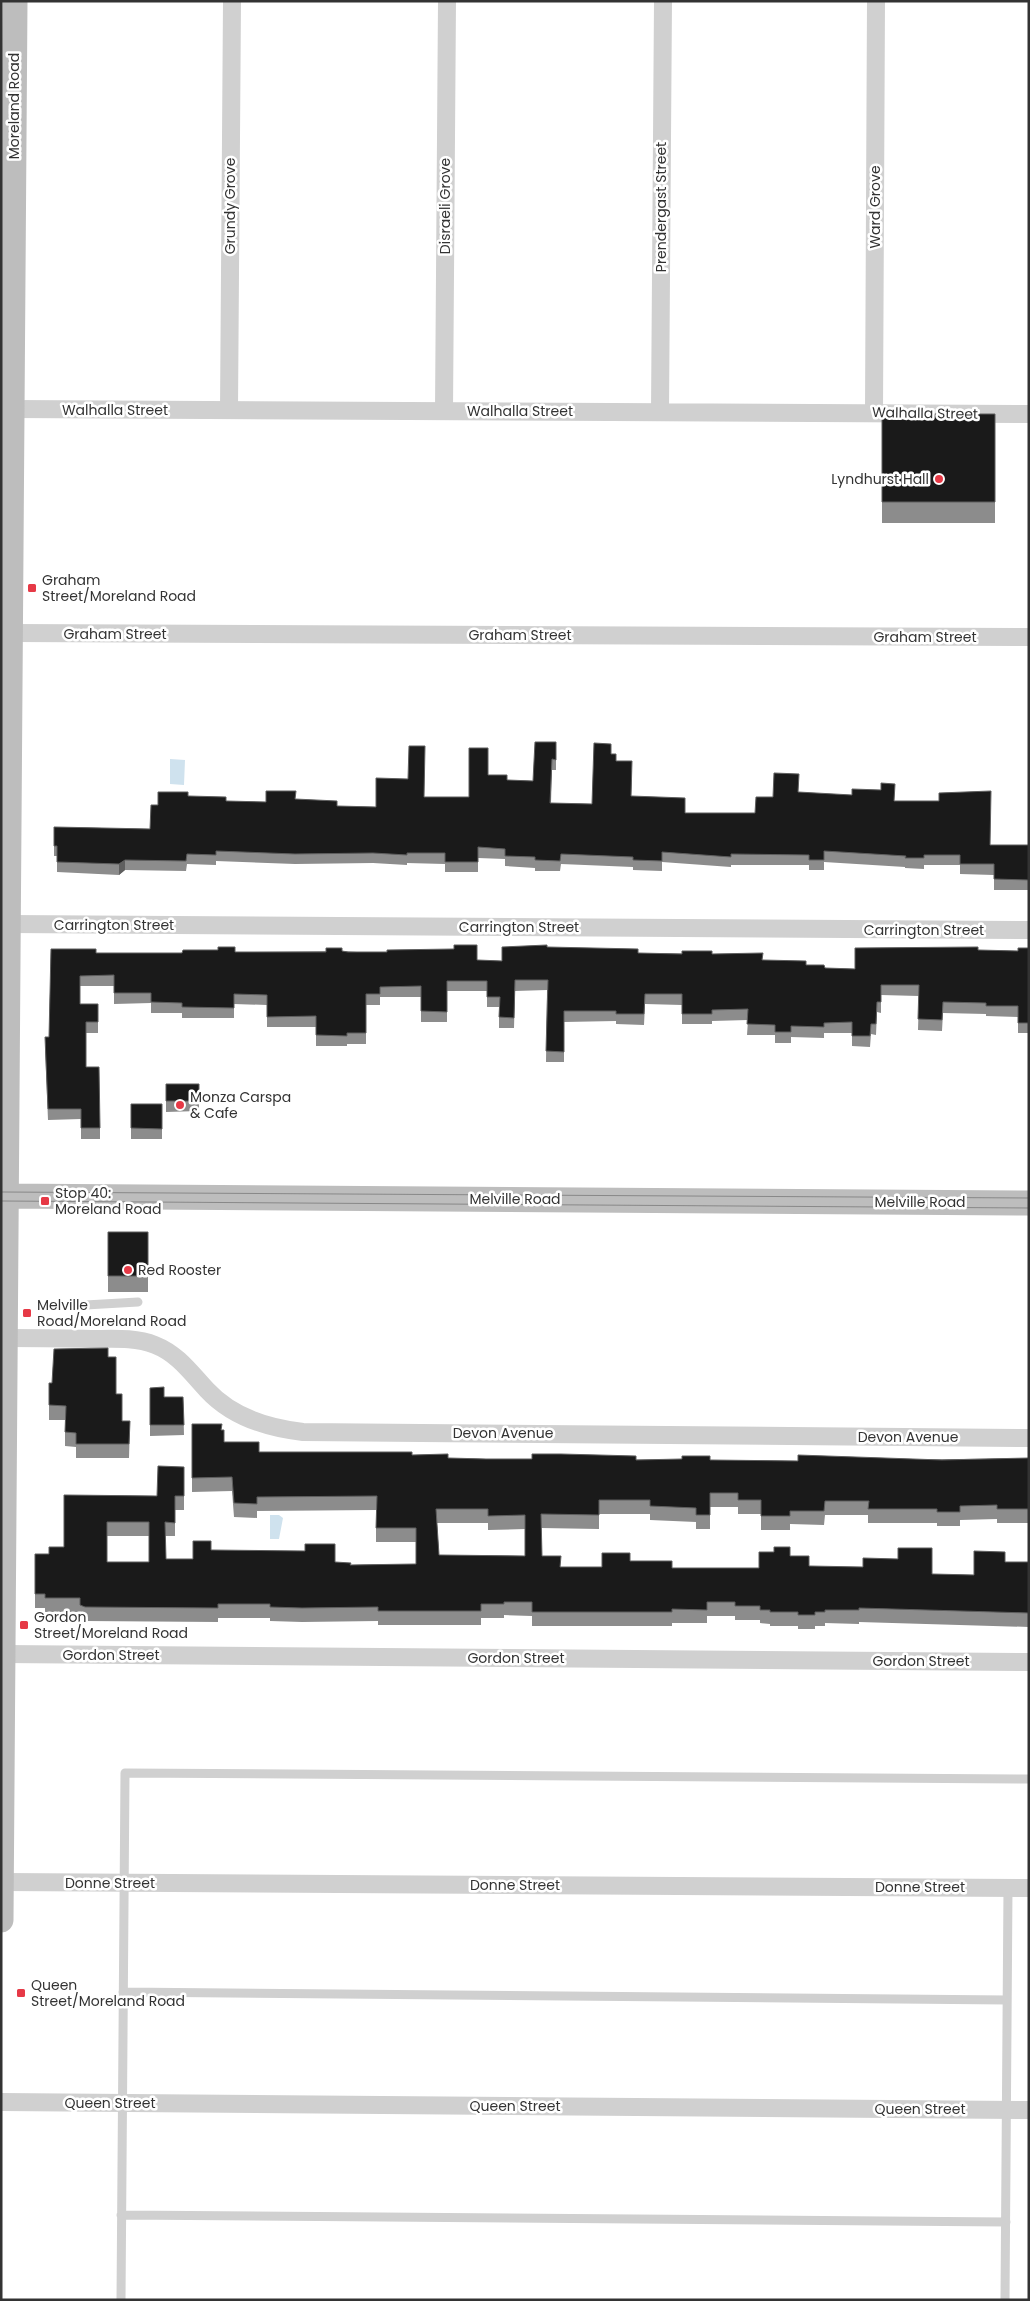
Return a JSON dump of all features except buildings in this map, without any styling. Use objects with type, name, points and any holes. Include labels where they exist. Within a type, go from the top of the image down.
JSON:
[{"type":"main road","name":"Moreland Road","points":[[1,1920],[7,1338],[4,1196],[12,409],[7,278],[15,1]]},
{"type":"main road","name":"Melville Road","points":[[4,1196],[1029,1203]]},
{"type":"street","name":"Grundy Grove","points":[[229,410],[232,1]]},
{"type":"street","name":"Disraeli Grove","points":[[444,411],[447,1]]},
{"type":"street","name":"Prendergast Street","points":[[660,412],[663,1]]},
{"type":"street","name":"Ward Grove","points":[[874,413],[876,1]]},
{"type":"street","name":"Walhalla Street","points":[[12,409],[1029,414]]},
{"type":"street","name":"Graham Street","points":[[11,633],[1029,637]]},
{"type":"street","name":"Carrington Street","points":[[8,924],[1029,930]]},
{"type":"street","name":"Devon Avenue","points":[[7,1338],[127,1339],[154,1345],[168,1352],[184,1364],[216,1400],[234,1411],[271,1427],[303,1432],[1029,1438]]},
{"type":"street","name":"Gordon Street","points":[[3,1654],[1029,1662]]},
{"type":"street","name":"Donne Street","points":[[2,1882],[1029,1888]]},
{"type":"street","name":"Queen Street","points":[[1,2102],[1029,2110]]},
{"type":"lane","points":[[68,1306],[138,1302]]},
{"type":"lane","points":[[121,2300],[125,1773],[1029,1779]]},
{"type":"lane","points":[[1005,2300],[1008,1888]]},
{"type":"lane","points":[[123,1992],[1007,2000]]},
{"type":"lane","points":[[121,2214],[1006,2222]]},
{"type":"water","points":[[170,759],[185,760],[184,785],[170,784]]},
{"type":"water","points":[[270,1515],[279,1515],[283,1518],[279,1539],[270,1539]]},
{"type":"tram line","points":[[1,1192],[1029,1198]]},
{"type":"tram line","points":[[1,1201],[1029,1208]]},
{"type":"place","name":"Lyndhurst Hall","points":[[939,479]]},
{"type":"place","name":"Graham Street/Moreland Road","points":[[32,588]]},
{"type":"place","name":"Monza Carspa & Cafe","points":[[180,1105]]},
{"type":"place","name":"Stop 40: Moreland Road","points":[[45,1201]]},
{"type":"place","name":"Red Rooster","points":[[128,1270]]},
{"type":"place","name":"Melville Road/Moreland Road","points":[[27,1313]]},
{"type":"place","name":"Gordon Street/Moreland Road","points":[[24,1625]]},
{"type":"place","name":"Queen Street/Moreland Road","points":[[21,1993]]}]
